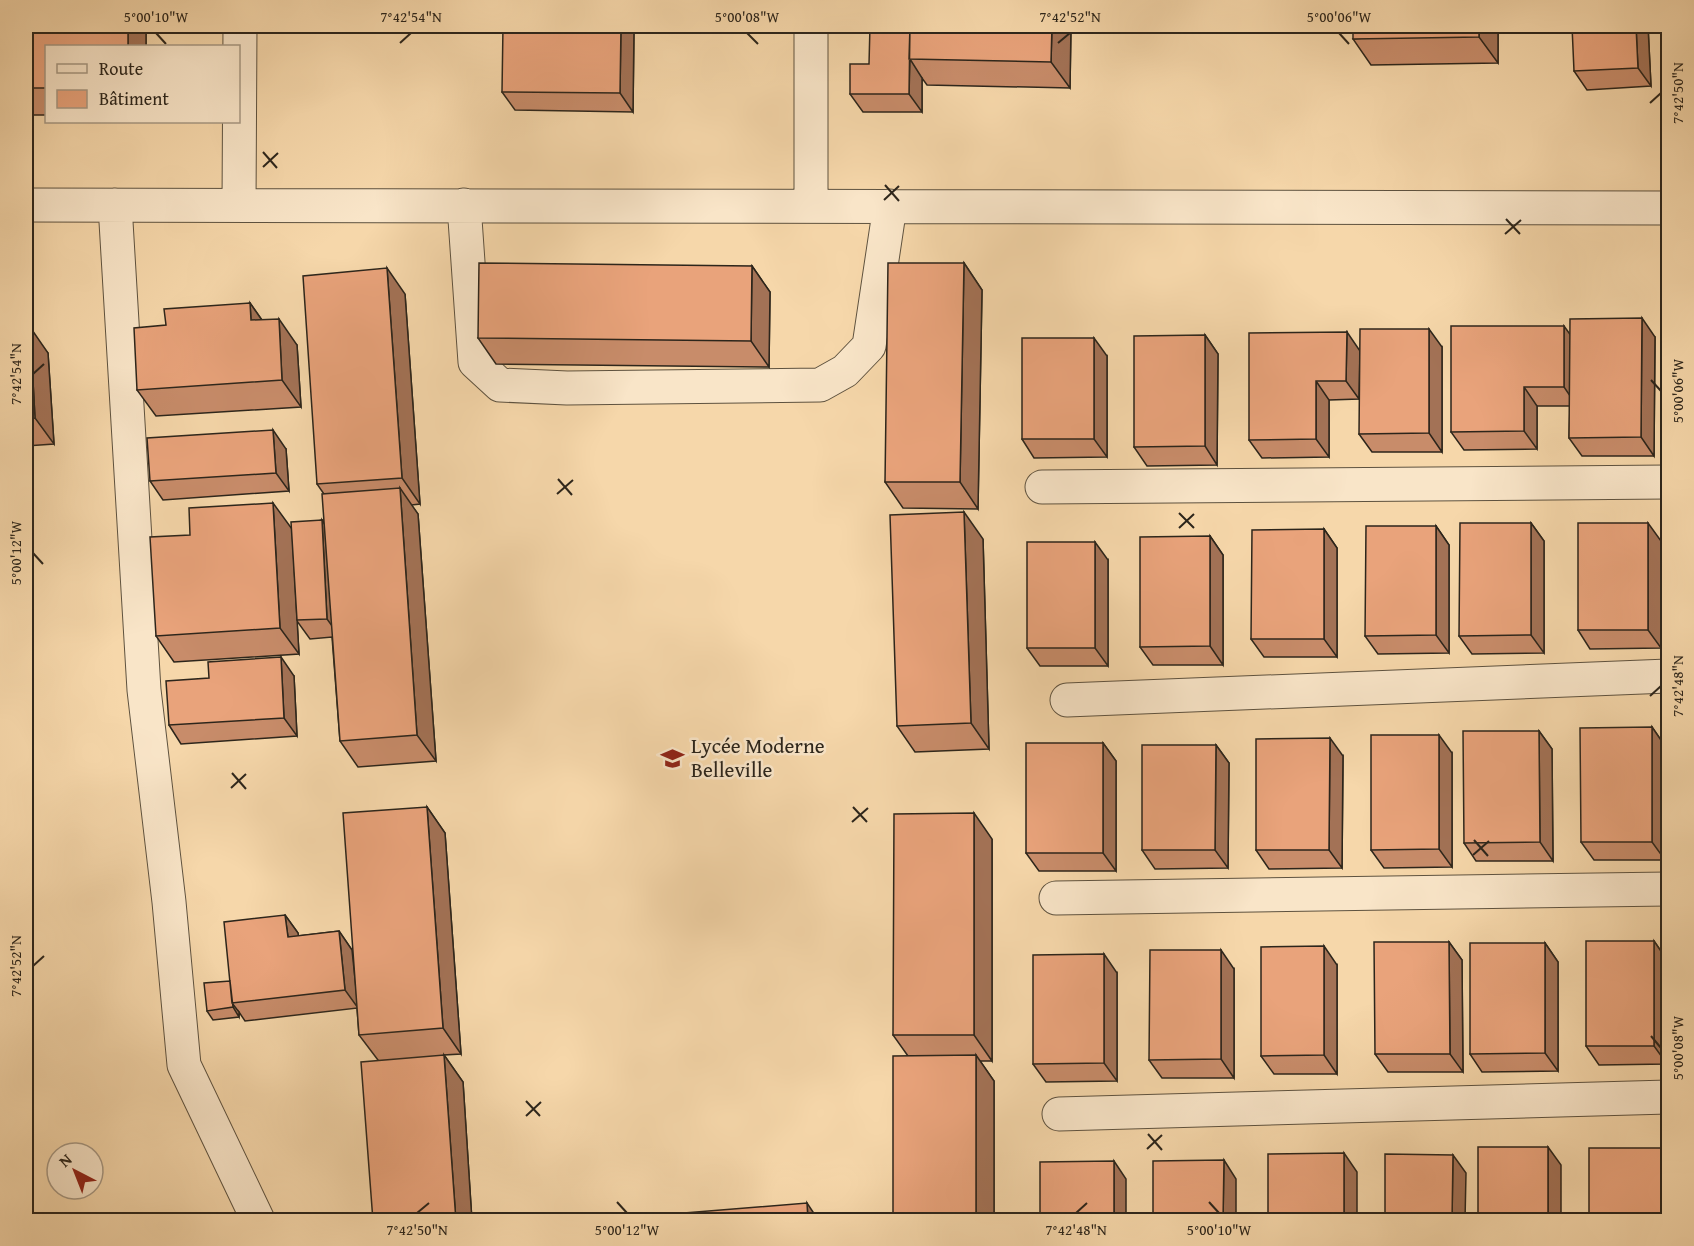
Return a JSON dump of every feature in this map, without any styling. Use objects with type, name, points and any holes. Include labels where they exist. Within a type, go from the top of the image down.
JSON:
[{"type":"street","points":[[240,26],[240,45]]},
{"type":"street","points":[[811,26],[811,206]]},
{"type":"street","points":[[239,123],[239,205]]},
{"type":"street","points":[[26,205],[1668,208]]},
{"type":"street","points":[[464,205],[475,362],[500,385],[567,388],[820,385],[845,371],[869,346],[890,206]]},
{"type":"street","points":[[115,206],[144,690],[169,902],[184,1065],[258,1221]]},
{"type":"street","points":[[1042,487],[1668,482]]},
{"type":"street","points":[[1067,700],[1668,676]]},
{"type":"street","points":[[1056,898],[1668,889]]},
{"type":"street","points":[[1059,1114],[1668,1097]]},
{"type":"building","points":[[26,26],[128,26],[128,45],[45,45],[45,88],[26,88]]},
{"type":"building","points":[[503,26],[621,26],[620,93],[502,92]]},
{"type":"building","points":[[870,26],[910,26],[909,94],[850,94],[850,64],[869,64]]},
{"type":"building","points":[[910,26],[1052,26],[1051,62],[909,59]]},
{"type":"building","points":[[1353,26],[1479,26],[1479,37],[1353,39]]},
{"type":"building","points":[[1572,26],[1636,26],[1638,68],[1574,71]]},
{"type":"building","points":[[479,263],[752,266],[751,341],[478,338]]},
{"type":"building","points":[[888,263],[964,263],[960,482],[885,482]]},
{"type":"building","points":[[387,268],[402,478],[317,484],[303,276]]},
{"type":"building","points":[[250,303],[251,320],[279,319],[282,380],[137,390],[134,328],[166,325],[164,309]]},
{"type":"building","points":[[1642,318],[1641,437],[1569,438],[1570,319]]},
{"type":"building","points":[[1451,326],[1564,326],[1564,387],[1524,387],[1524,431],[1451,432]]},
{"type":"building","points":[[26,327],[30,327],[35,418],[26,419]]},
{"type":"building","points":[[1360,329],[1429,329],[1429,433],[1359,434]]},
{"type":"building","points":[[1347,332],[1346,381],[1316,381],[1316,439],[1249,440],[1249,333]]},
{"type":"building","points":[[1205,335],[1205,446],[1134,447],[1134,336]]},
{"type":"building","points":[[1022,338],[1094,338],[1094,439],[1022,439]]},
{"type":"building","points":[[273,430],[276,473],[150,481],[147,438]]},
{"type":"building","points":[[400,488],[417,735],[340,741],[322,494]]},
{"type":"building","points":[[273,503],[280,628],[156,636],[150,537],[190,535],[189,508]]},
{"type":"building","points":[[964,512],[971,723],[897,726],[890,515]]},
{"type":"building","points":[[322,520],[327,619],[297,620],[291,522]]},
{"type":"building","points":[[1460,523],[1531,523],[1531,635],[1459,636]]},
{"type":"building","points":[[1578,523],[1648,523],[1648,630],[1578,630]]},
{"type":"building","points":[[1366,526],[1436,526],[1436,635],[1365,636]]},
{"type":"building","points":[[1324,529],[1324,639],[1251,639],[1252,530]]},
{"type":"building","points":[[1210,536],[1210,646],[1140,647],[1140,537]]},
{"type":"building","points":[[1027,542],[1095,542],[1095,648],[1027,648]]},
{"type":"building","points":[[281,657],[284,718],[169,725],[166,681],[209,678],[208,662]]},
{"type":"building","points":[[1652,727],[1652,842],[1581,842],[1580,728]]},
{"type":"building","points":[[1463,731],[1539,731],[1540,842],[1464,843]]},
{"type":"building","points":[[1371,735],[1439,735],[1439,849],[1371,850]]},
{"type":"building","points":[[1330,738],[1329,850],[1256,850],[1256,739]]},
{"type":"building","points":[[1026,743],[1103,743],[1103,853],[1026,853]]},
{"type":"building","points":[[1142,745],[1216,745],[1215,850],[1142,850]]},
{"type":"building","points":[[427,807],[443,1028],[359,1035],[343,813]]},
{"type":"building","points":[[974,813],[974,1035],[893,1035],[894,814]]},
{"type":"building","points":[[285,915],[288,937],[339,931],[345,990],[232,1003],[224,922]]},
{"type":"building","points":[[1586,941],[1654,941],[1654,1046],[1586,1046]]},
{"type":"building","points":[[1374,942],[1449,942],[1450,1054],[1375,1054]]},
{"type":"building","points":[[1470,943],[1545,943],[1545,1053],[1470,1054]]},
{"type":"building","points":[[1324,946],[1324,1055],[1261,1056],[1261,947]]},
{"type":"building","points":[[1150,950],[1221,950],[1221,1059],[1149,1060]]},
{"type":"building","points":[[1104,954],[1104,1063],[1033,1064],[1033,955]]},
{"type":"building","points":[[230,981],[233,1007],[207,1011],[204,983]]},
{"type":"building","points":[[444,1055],[456,1221],[373,1221],[361,1062]]},
{"type":"building","points":[[976,1055],[976,1221],[893,1221],[893,1056]]},
{"type":"building","points":[[1478,1147],[1548,1147],[1548,1221],[1478,1221]]},
{"type":"building","points":[[1589,1148],[1664,1148],[1664,1221],[1589,1221]]},
{"type":"building","points":[[1344,1153],[1344,1221],[1268,1221],[1268,1154]]},
{"type":"building","points":[[1385,1154],[1453,1155],[1452,1221],[1385,1221]]},
{"type":"building","points":[[1224,1160],[1223,1221],[1153,1221],[1153,1161]]},
{"type":"building","points":[[1114,1161],[1114,1221],[1040,1221],[1040,1162]]},
{"type":"building","points":[[807,1203],[808,1221],[585,1221]]},
{"type":"place","name":"Lycée Moderne Belleville","points":[[673,758]]}]
